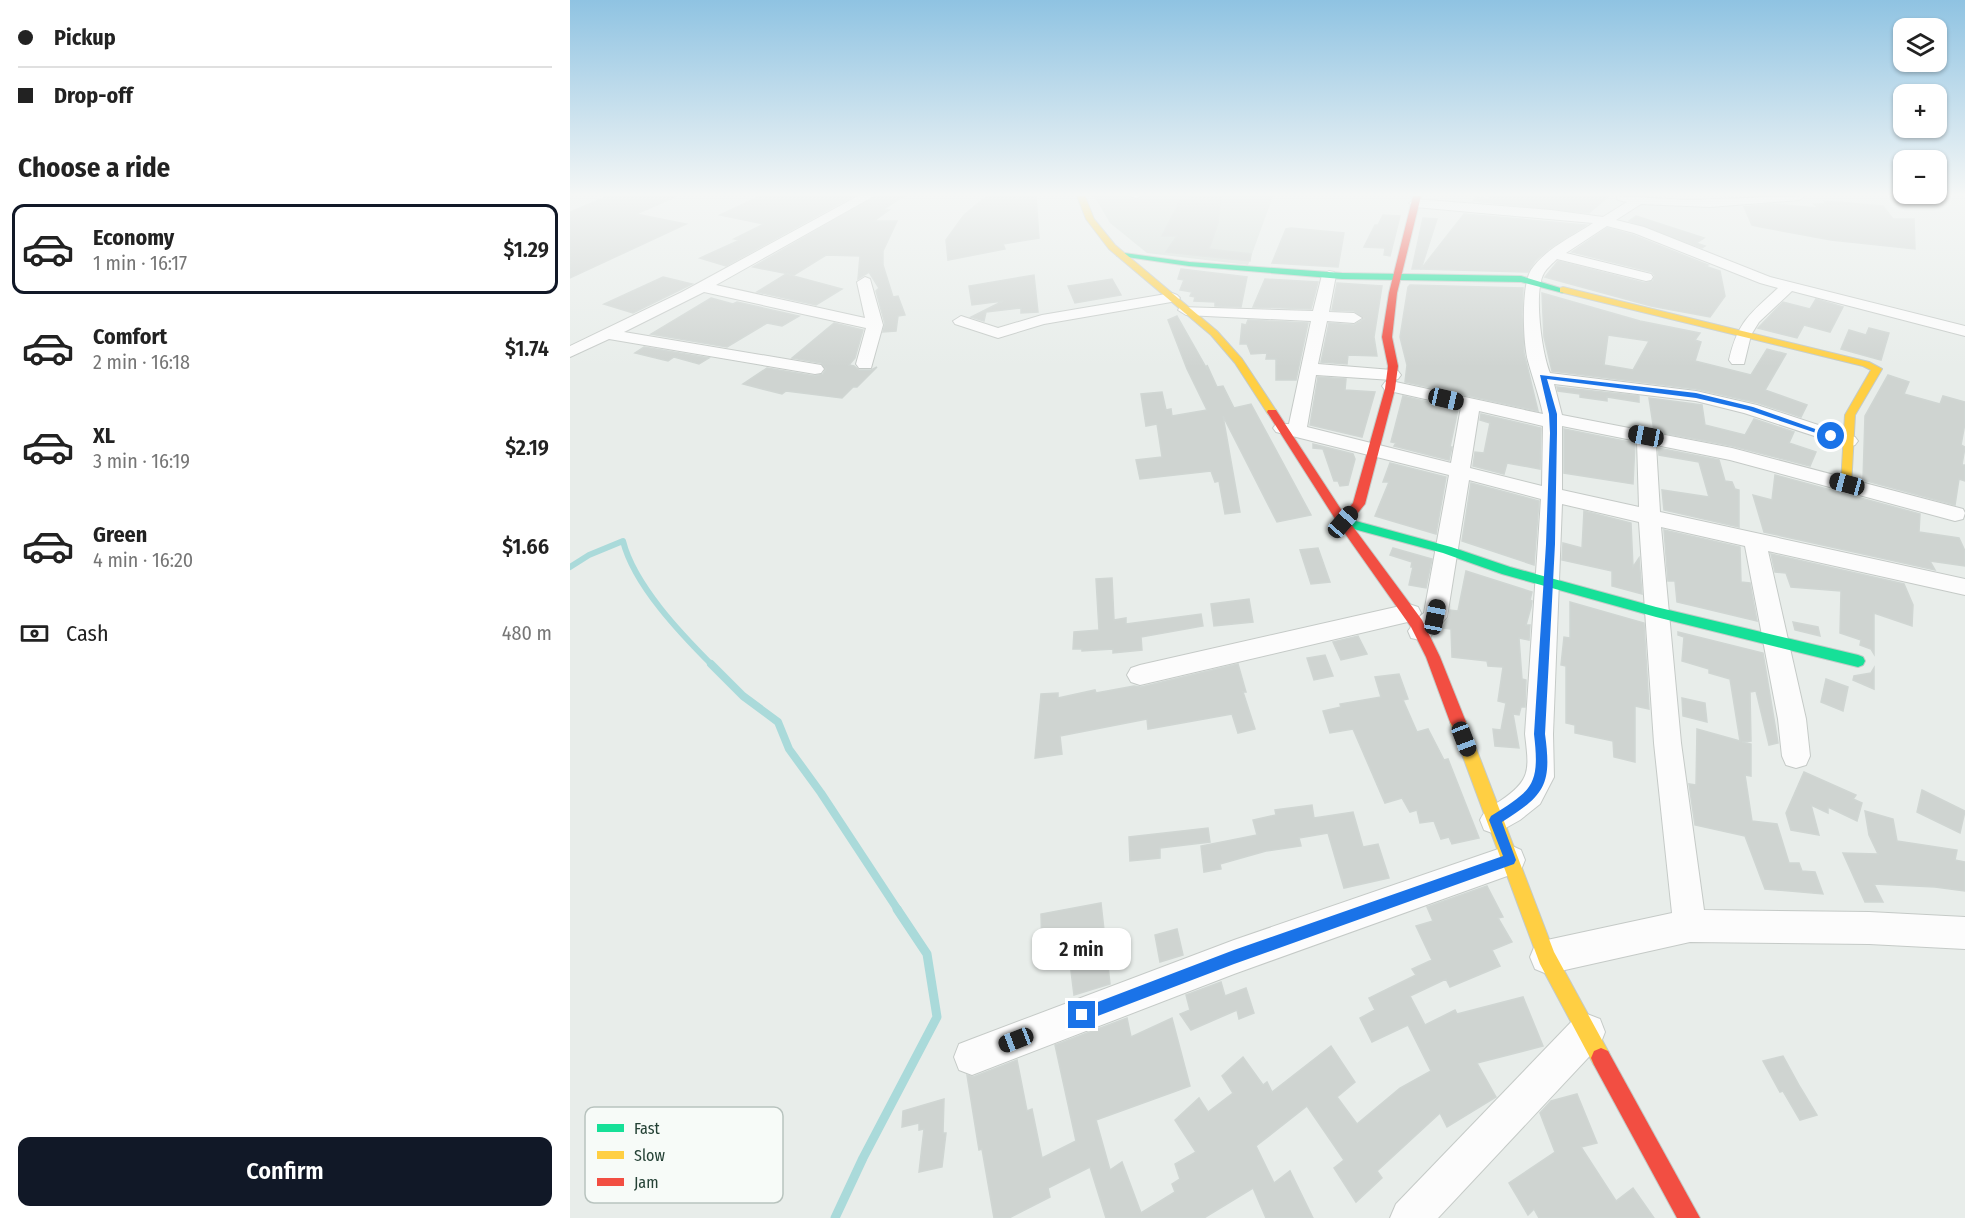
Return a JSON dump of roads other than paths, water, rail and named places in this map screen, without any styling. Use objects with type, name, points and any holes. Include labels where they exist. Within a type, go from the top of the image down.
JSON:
[{"type":"street","points":[[570,352],[763,253]]},
{"type":"street","points":[[1343,522],[1359,504],[1376,449],[1393,366],[1387,336],[1403,253]]},
{"type":"street","points":[[1697,253],[1765,280],[1965,330]]},
{"type":"street","points":[[1120,254],[1189,264],[1329,275],[1521,279],[1649,314],[1848,359],[1877,369],[1850,416],[1847,484]]},
{"type":"street","points":[[1120,254],[1214,333],[1239,361],[1290,429],[1343,522],[1415,622],[1433,657],[1547,957],[1664,1176],[1689,1218]]},
{"type":"street","points":[[1495,820],[1535,790],[1543,765],[1539,734],[1549,583],[1553,421],[1536,358],[1531,289],[1537,272],[1554,254],[1646,277]]},
{"type":"street","points":[[1290,429],[1308,369],[1329,275]]},
{"type":"street","points":[[865,282],[875,325],[865,364]]},
{"type":"street","points":[[702,286],[875,325]]},
{"type":"street","points":[[1738,360],[1743,335],[1753,319],[1789,286]]},
{"type":"street","points":[[961,321],[998,333],[1042,320],[1173,298]]},
{"type":"street","points":[[1186,310],[1354,318]]},
{"type":"street","points":[[608,334],[815,369]]},
{"type":"street","points":[[1308,369],[1391,380],[1471,405],[1646,436],[1731,454],[1955,514]]},
{"type":"street","points":[[1542,377],[1696,396],[1750,409],[1848,441]]},
{"type":"street","points":[[1140,675],[1435,617],[1471,405]]},
{"type":"street","points":[[1290,429],[1552,495],[1965,587]]},
{"type":"street","points":[[1646,436],[1649,517],[1671,787],[1690,926]]},
{"type":"street","points":[[1343,522],[1447,550],[1549,583],[1656,612],[1858,661]]},
{"type":"street","points":[[1755,541],[1792,719],[1796,756]]},
{"type":"street","points":[[972,1057],[1234,957],[1510,860]]},
{"type":"street","points":[[1547,957],[1690,926],[1869,928],[1965,933]]},
{"type":"street","points":[[1410,1218],[1587,1032]]},
{"type":"waterway","points":[[570,567],[589,555],[623,541],[637,575],[660,608],[713,666]]},
{"type":"waterway","points":[[713,666],[743,696],[778,722],[789,749],[821,793],[898,910]]},
{"type":"waterway","points":[[835,1218],[863,1158],[937,1017],[927,954],[897,909]]}]
